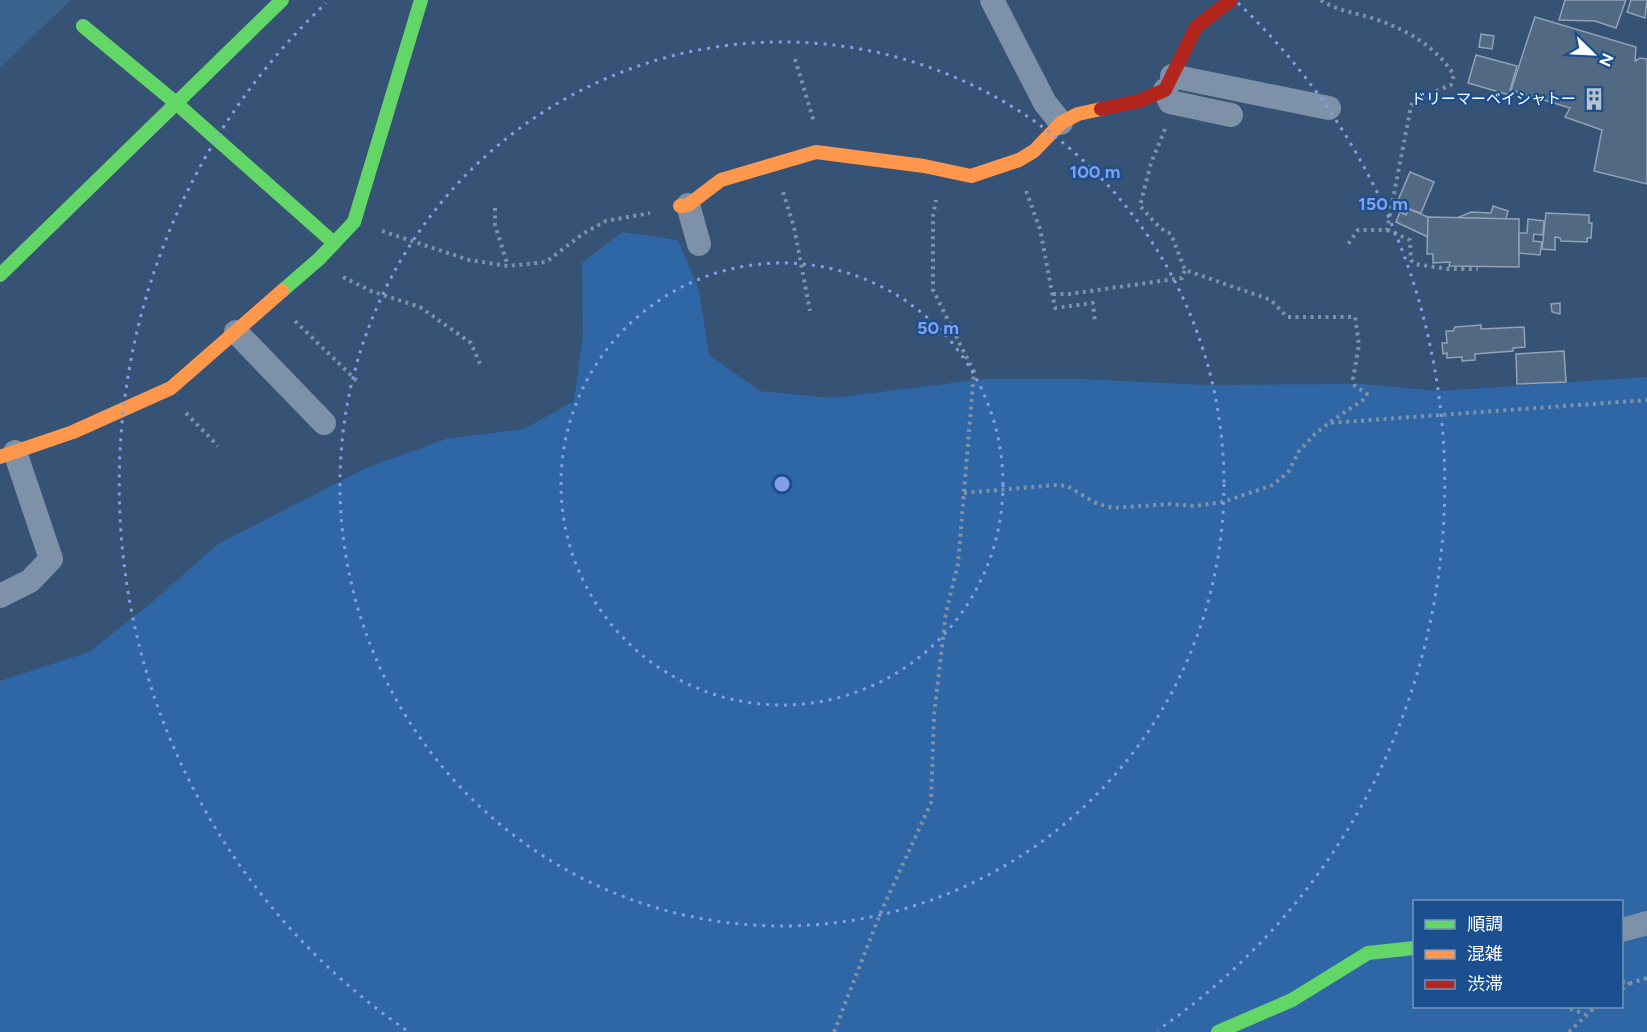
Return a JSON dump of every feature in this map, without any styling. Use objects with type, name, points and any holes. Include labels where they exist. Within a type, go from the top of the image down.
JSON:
[{"type":"street","points":[[0,275],[282,0]]},
{"type":"street","points":[[0,596],[30,581],[51,559],[8,455],[73,432],[165,391],[319,259],[354,222],[421,0]]},
{"type":"street","points":[[992,0],[1045,103],[1061,123]]},
{"type":"street","points":[[1171,90],[1196,27],[1231,0]]},
{"type":"street","points":[[83,26],[176,103],[334,243]]},
{"type":"street","points":[[1171,90],[1231,115]]},
{"type":"street","points":[[699,244],[684,206],[721,180],[774,163],[816,153],[831,152],[941,169],[971,176],[1013,163],[1034,151],[1061,123],[1078,114],[1139,101],[1171,90],[1329,108]]},
{"type":"street","points":[[236,332],[324,423]]},
{"type":"street","points":[[1623,930],[1647,923]]},
{"type":"street","points":[[1218,1032],[1292,1000],[1368,953],[1413,948]]},
{"type":"path","points":[[1321,0],[1331,7],[1379,21],[1428,44],[1454,75],[1451,85],[1414,100],[1411,106],[1387,230]]},
{"type":"path","points":[[795,59],[815,125],[816,153]]},
{"type":"path","points":[[1053,294],[1161,283],[1182,278],[1185,270],[1171,234],[1160,228],[1140,206],[1171,90]]},
{"type":"path","points":[[774,163],[794,227],[810,311]]},
{"type":"path","points":[[1013,163],[1040,229],[1055,308],[1093,303],[1095,322]]},
{"type":"path","points":[[834,1032],[880,914],[931,803],[934,715],[946,612],[958,564],[974,372],[933,290],[933,216],[941,169]]},
{"type":"path","points":[[354,222],[469,260],[508,266],[546,262],[584,233],[606,221],[684,206]]},
{"type":"path","points":[[495,208],[495,225],[508,266]]},
{"type":"path","points":[[1347,246],[1358,230],[1387,230],[1410,240],[1411,260],[1414,264],[1448,269],[1478,269]]},
{"type":"path","points":[[319,259],[329,269],[371,291],[420,307],[471,343],[480,364]]},
{"type":"path","points":[[964,493],[1056,485],[1066,486],[1096,503],[1113,508],[1170,504],[1195,506],[1223,502],[1273,485],[1289,471],[1299,451],[1316,433],[1364,400],[1367,394],[1355,386],[1353,379],[1359,345],[1355,317],[1287,317],[1271,300],[1185,270]]},
{"type":"path","points":[[273,300],[358,382]]},
{"type":"path","points":[[165,391],[218,446]]},
{"type":"path","points":[[1329,423],[1647,400]]},
{"type":"path","points":[[1623,988],[1647,978]]},
{"type":"path","points":[[1623,982],[1631,983]]},
{"type":"path","points":[[1568,1008],[1585,1014]]},
{"type":"path","points":[[1569,1032],[1593,1008]]},
{"type":"shaded area","points":[[0,0],[71,0],[0,68]]},
{"type":"shaded area","points":[[622,232],[678,240],[699,290],[709,355],[760,391],[832,398],[984,379],[1081,379],[1206,385],[1361,384],[1439,391],[1647,377],[1647,1032],[0,1032],[0,681],[89,652],[151,603],[218,544],[366,468],[446,439],[524,429],[574,401],[583,334],[582,263]]},
{"type":"building","points":[[1565,0],[1626,0],[1616,28],[1595,21],[1559,20]]},
{"type":"building","points":[[1631,0],[1647,0],[1645,18],[1627,12]]},
{"type":"building","name":"ドリーマーベイシャトー","points":[[1535,17],[1636,47],[1635,61],[1640,58],[1647,59],[1647,184],[1594,171],[1602,130],[1565,117],[1570,108],[1511,90]]},
{"type":"building","points":[[1481,34],[1494,36],[1492,49],[1479,47]]},
{"type":"building","points":[[1476,55],[1517,66],[1510,90],[1514,92],[1513,96],[1468,83]]},
{"type":"building","points":[[1410,172],[1434,182],[1421,213],[1409,209],[1406,215],[1400,212],[1402,208],[1396,205]]},
{"type":"building","points":[[1493,206],[1508,211],[1506,219],[1457,218],[1471,212],[1491,213]]},
{"type":"building","points":[[1409,209],[1428,217],[1428,237],[1396,222],[1400,212],[1406,215]]},
{"type":"building","points":[[1546,213],[1589,215],[1589,223],[1592,223],[1591,238],[1587,238],[1587,242],[1561,241],[1560,238],[1555,237],[1555,250],[1542,249]]},
{"type":"building","points":[[1428,217],[1519,219],[1519,267],[1449,266],[1450,262],[1433,263],[1433,254],[1427,254]]},
{"type":"building","points":[[1528,219],[1544,221],[1543,235],[1534,234],[1533,241],[1542,242],[1540,255],[1519,253],[1519,233],[1527,233]]},
{"type":"building","points":[[1560,303],[1560,314],[1552,312],[1551,304]]},
{"type":"building","points":[[1481,325],[1481,329],[1524,327],[1525,347],[1513,348],[1513,351],[1475,354],[1475,360],[1462,361],[1462,357],[1447,358],[1447,353],[1443,354],[1442,343],[1447,343],[1446,331],[1453,331],[1455,327]]},
{"type":"building","points":[[1564,351],[1566,382],[1517,384],[1516,354]]},
{"type":"traffic: fast","points":[[0,275],[282,0]]},
{"type":"traffic: fast","points":[[282,291],[319,259],[354,222],[421,0]]},
{"type":"traffic: fast","points":[[83,26],[176,103],[334,243]]},
{"type":"traffic: fast","points":[[1218,1032],[1292,1000],[1368,953],[1413,948]]},
{"type":"traffic: slow","points":[[680,206],[688,205],[721,180],[816,152],[924,166],[971,176],[1019,160],[1034,151],[1061,123],[1078,114],[1101,109]]},
{"type":"traffic: slow","points":[[0,457],[73,432],[171,388],[282,291]]},
{"type":"traffic: jam","points":[[1101,109],[1139,101],[1165,90],[1196,27],[1231,0]]},
{"type":"place","name":"ドリーマーベイシャトー","points":[[1594,99]]}]
